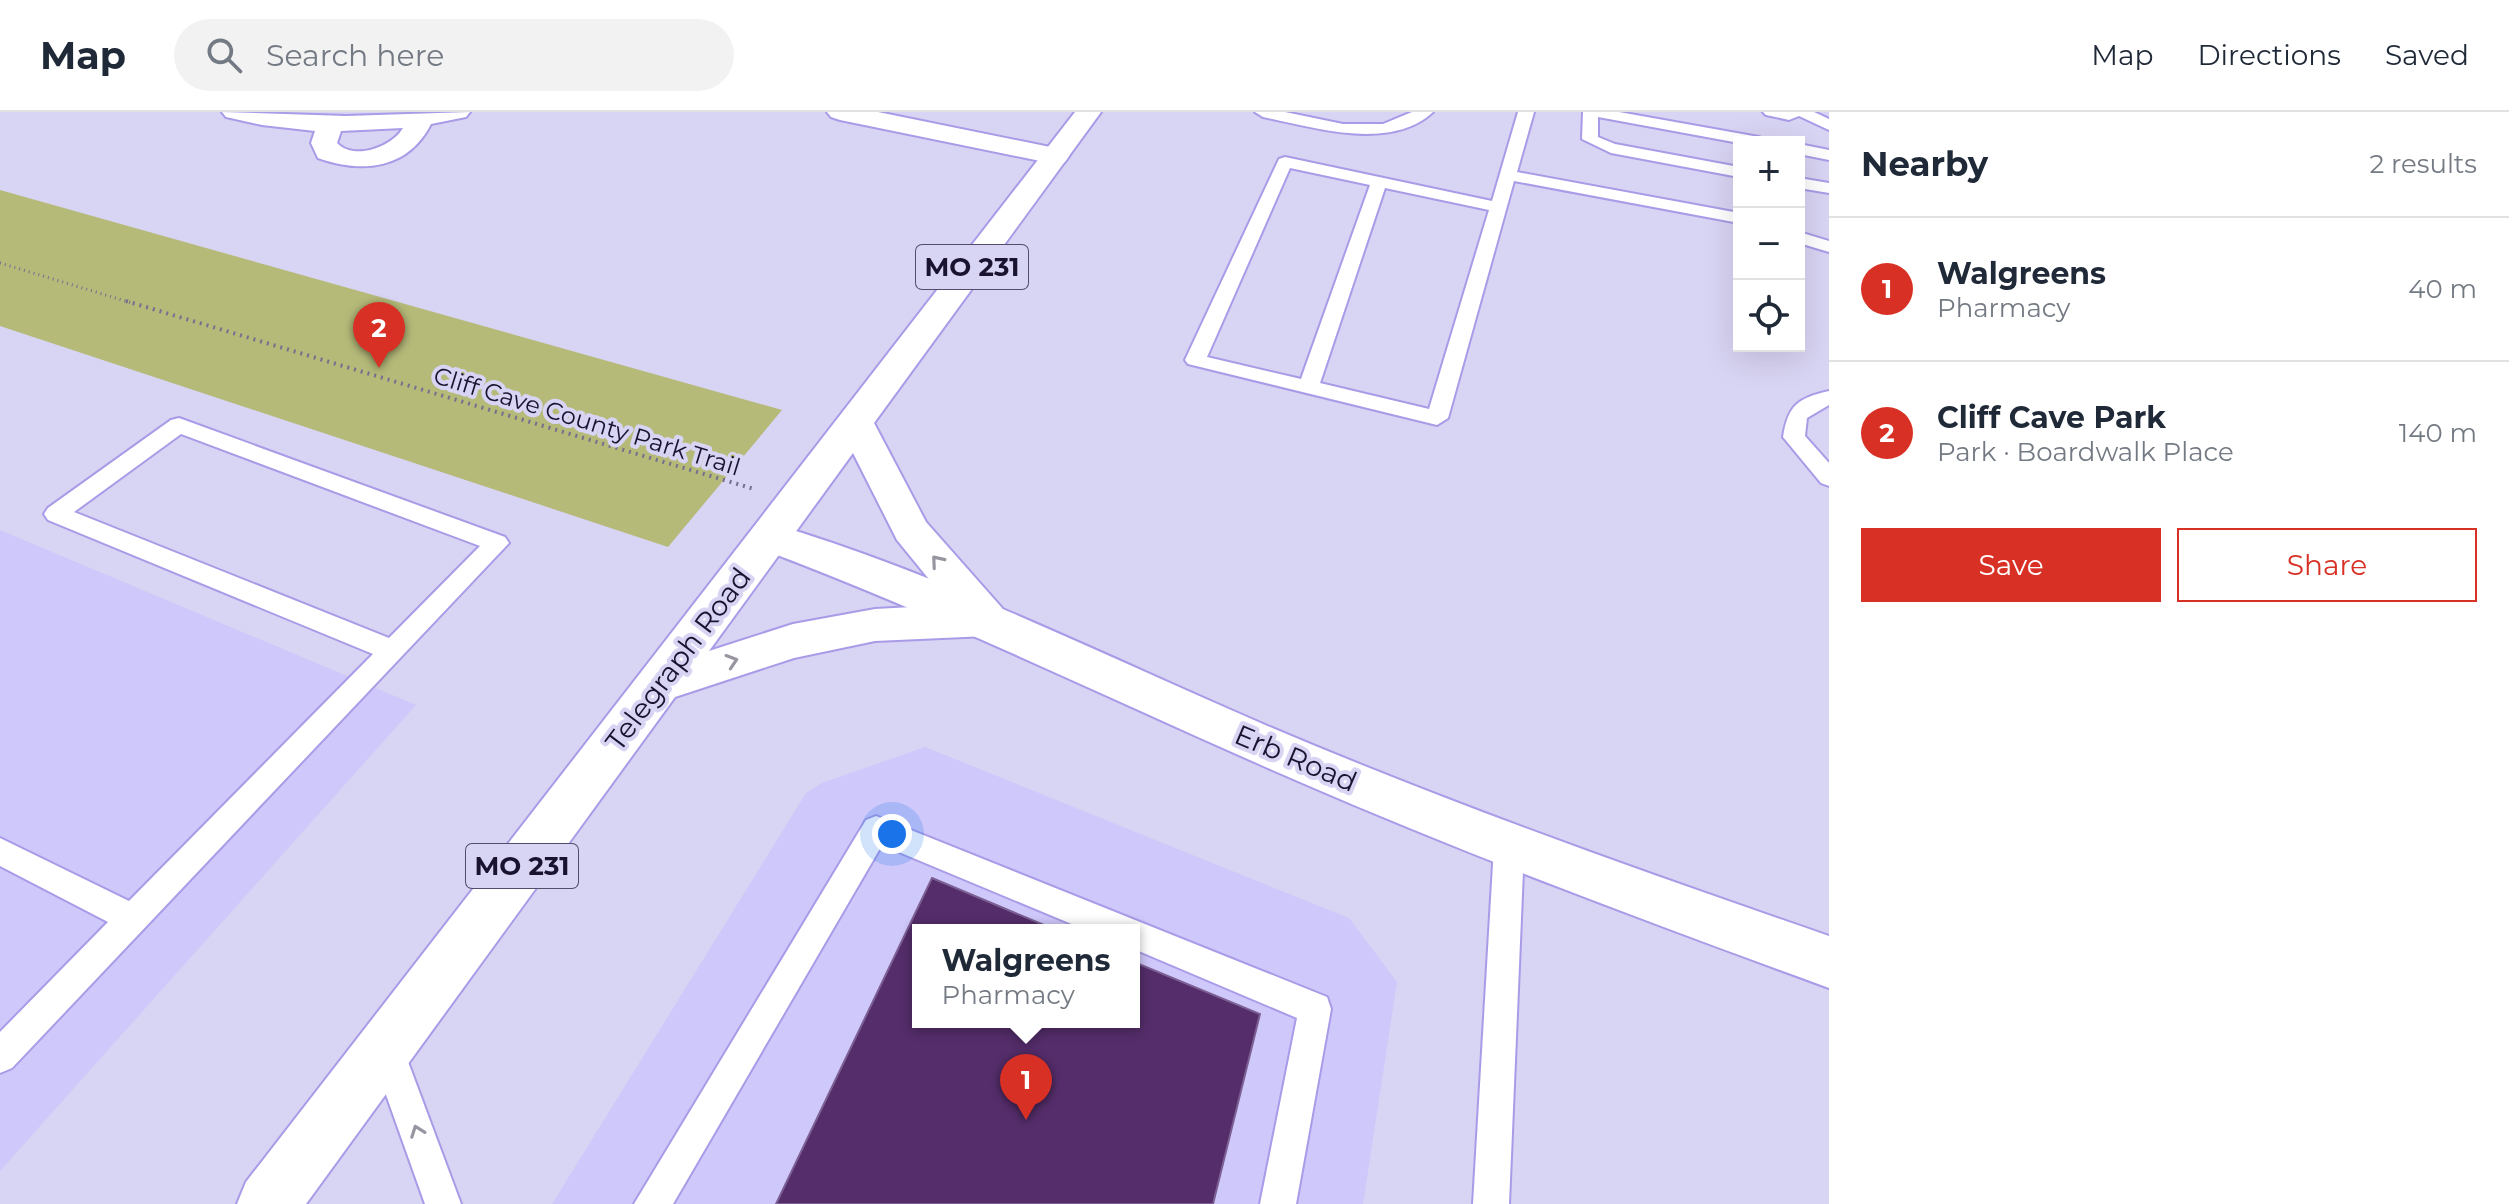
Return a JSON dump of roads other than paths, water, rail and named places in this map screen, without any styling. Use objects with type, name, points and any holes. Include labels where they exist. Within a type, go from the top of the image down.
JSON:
[{"type":"main road","points":[[235,112],[255,117],[331,124],[324,143],[328,152],[341,158],[371,157],[391,152],[408,141],[421,119],[457,112]]},
{"type":"main road","points":[[840,112],[1055,156]]},
{"type":"main road","name":"Telegraph Road","points":[[268,1204],[1088,112]]},
{"type":"main road","points":[[856,423],[911,530],[987,620]]},
{"type":"main road","name":"Erb Road","points":[[770,537],[862,569],[987,620],[1316,768],[1509,847],[1829,962]]},
{"type":"main road","points":[[658,685],[793,641],[875,625],[987,620]]},
{"type":"lane","points":[[1263,112],[1343,129],[1385,129],[1425,112]]},
{"type":"lane","points":[[1498,207],[1285,162],[1195,360],[1437,418],[1526,112]]},
{"type":"lane","points":[[1733,137],[1593,112],[1590,139],[1611,148],[1733,171]]},
{"type":"lane","points":[[1771,112],[1789,115],[1799,112],[1829,125]]},
{"type":"lane","points":[[1805,150],[1829,155]]},
{"type":"lane","points":[[1507,175],[1733,217]]},
{"type":"lane","points":[[1308,387],[1379,182]]},
{"type":"lane","points":[[1805,184],[1829,188]]},
{"type":"lane","points":[[1805,239],[1829,247]]},
{"type":"lane","points":[[1829,398],[1815,401],[1797,415],[1794,437],[1829,478]]},
{"type":"lane","points":[[0,1056],[393,651],[497,543],[179,425],[56,514],[393,651]]},
{"type":"lane","points":[[652,1204],[876,829],[1108,924]]},
{"type":"lane","points":[[1491,1204],[1509,847]]},
{"type":"lane","points":[[0,851],[133,919]]},
{"type":"lane","points":[[1140,936],[1315,1009],[1278,1204]]},
{"type":"lane","points":[[386,1047],[443,1204]]},
{"type":"place","name":"Cliff Cave Park","points":[[379,368]]},
{"type":"place","name":"Walgreens","points":[[1026,1120]]}]
